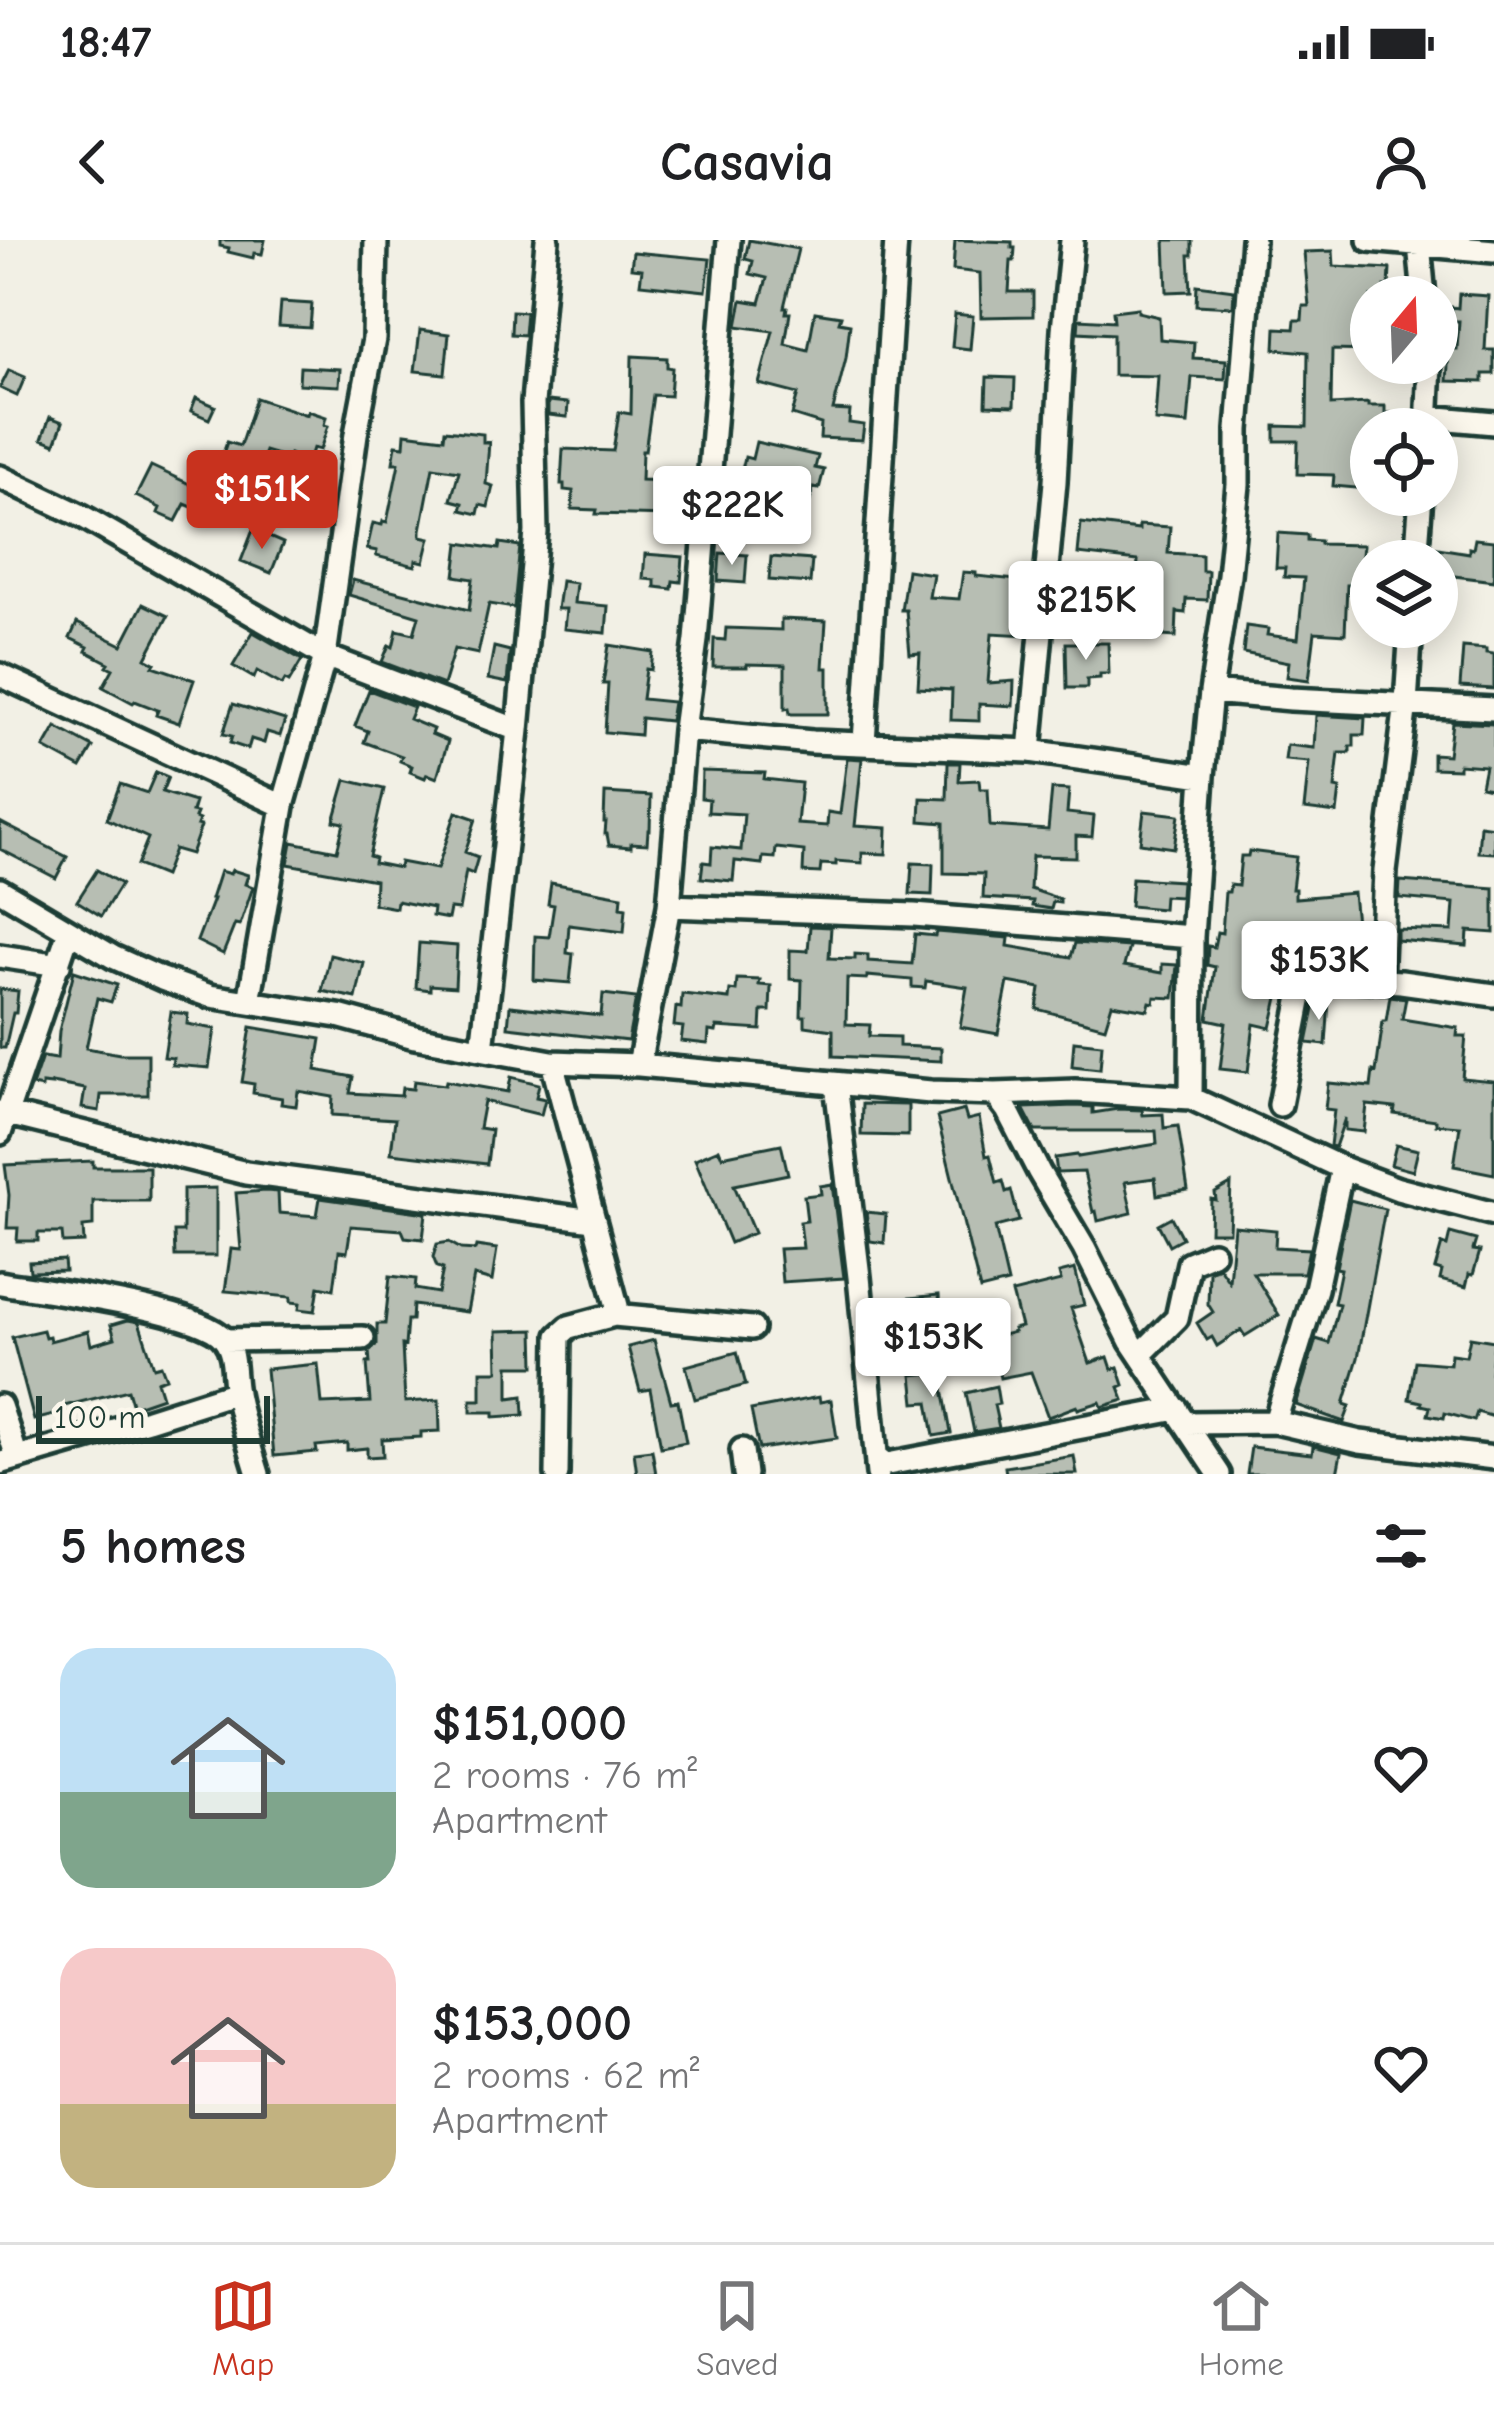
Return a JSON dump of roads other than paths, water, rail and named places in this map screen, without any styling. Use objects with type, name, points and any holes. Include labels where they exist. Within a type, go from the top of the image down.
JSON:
[{"type":"street","points":[[249,1002],[283,806],[325,656],[374,339],[376,240]]},
{"type":"street","points":[[482,1048],[536,532],[533,403],[547,240]]},
{"type":"street","points":[[640,1065],[669,906],[729,243],[706,240]]},
{"type":"street","points":[[863,742],[896,240]]},
{"type":"street","points":[[1030,751],[1072,240]]},
{"type":"street","points":[[1191,1098],[1192,937],[1203,776],[1238,485],[1253,240]]},
{"type":"street","points":[[1369,240],[1494,251]]},
{"type":"street","points":[[1419,244],[1422,276]]},
{"type":"street","points":[[1458,423],[1494,423]]},
{"type":"street","points":[[0,477],[82,516],[325,656],[518,730]]},
{"type":"street","points":[[1380,981],[1385,871],[1410,648]]},
{"type":"street","points":[[0,675],[283,806]]},
{"type":"street","points":[[1211,692],[1494,709]]},
{"type":"street","points":[[684,730],[812,742],[1030,751],[1203,776]]},
{"type":"street","points":[[0,890],[113,956],[211,997],[338,1016],[553,1062],[995,1094],[1075,1091],[1191,1098],[1397,1190],[1494,1214]]},
{"type":"street","points":[[669,906],[914,915],[1192,937]]},
{"type":"street","points":[[69,932],[2,1119],[246,1173],[593,1220]]},
{"type":"street","points":[[0,956],[59,964]]},
{"type":"street","points":[[1280,1105],[1305,976],[1494,995]]},
{"type":"street","points":[[553,1062],[617,1306],[614,1315]]},
{"type":"street","points":[[836,1084],[877,1470],[1181,1416],[1275,1422],[1378,1445],[1494,1458]]},
{"type":"street","points":[[995,1094],[1140,1355],[1220,1474]]},
{"type":"street","points":[[1275,1422],[1316,1288],[1342,1168]]},
{"type":"street","points":[[1140,1355],[1177,1318],[1189,1263],[1213,1253]]},
{"type":"street","points":[[0,1282],[125,1303],[212,1328],[225,1340],[232,1356],[257,1474]]},
{"type":"street","points":[[557,1474],[559,1336],[569,1327],[614,1315],[752,1328]]},
{"type":"street","points":[[225,1340],[363,1338]]},
{"type":"street","points":[[0,1406],[9,1460],[236,1392]]},
{"type":"street","points":[[742,1450],[745,1474]]}]
